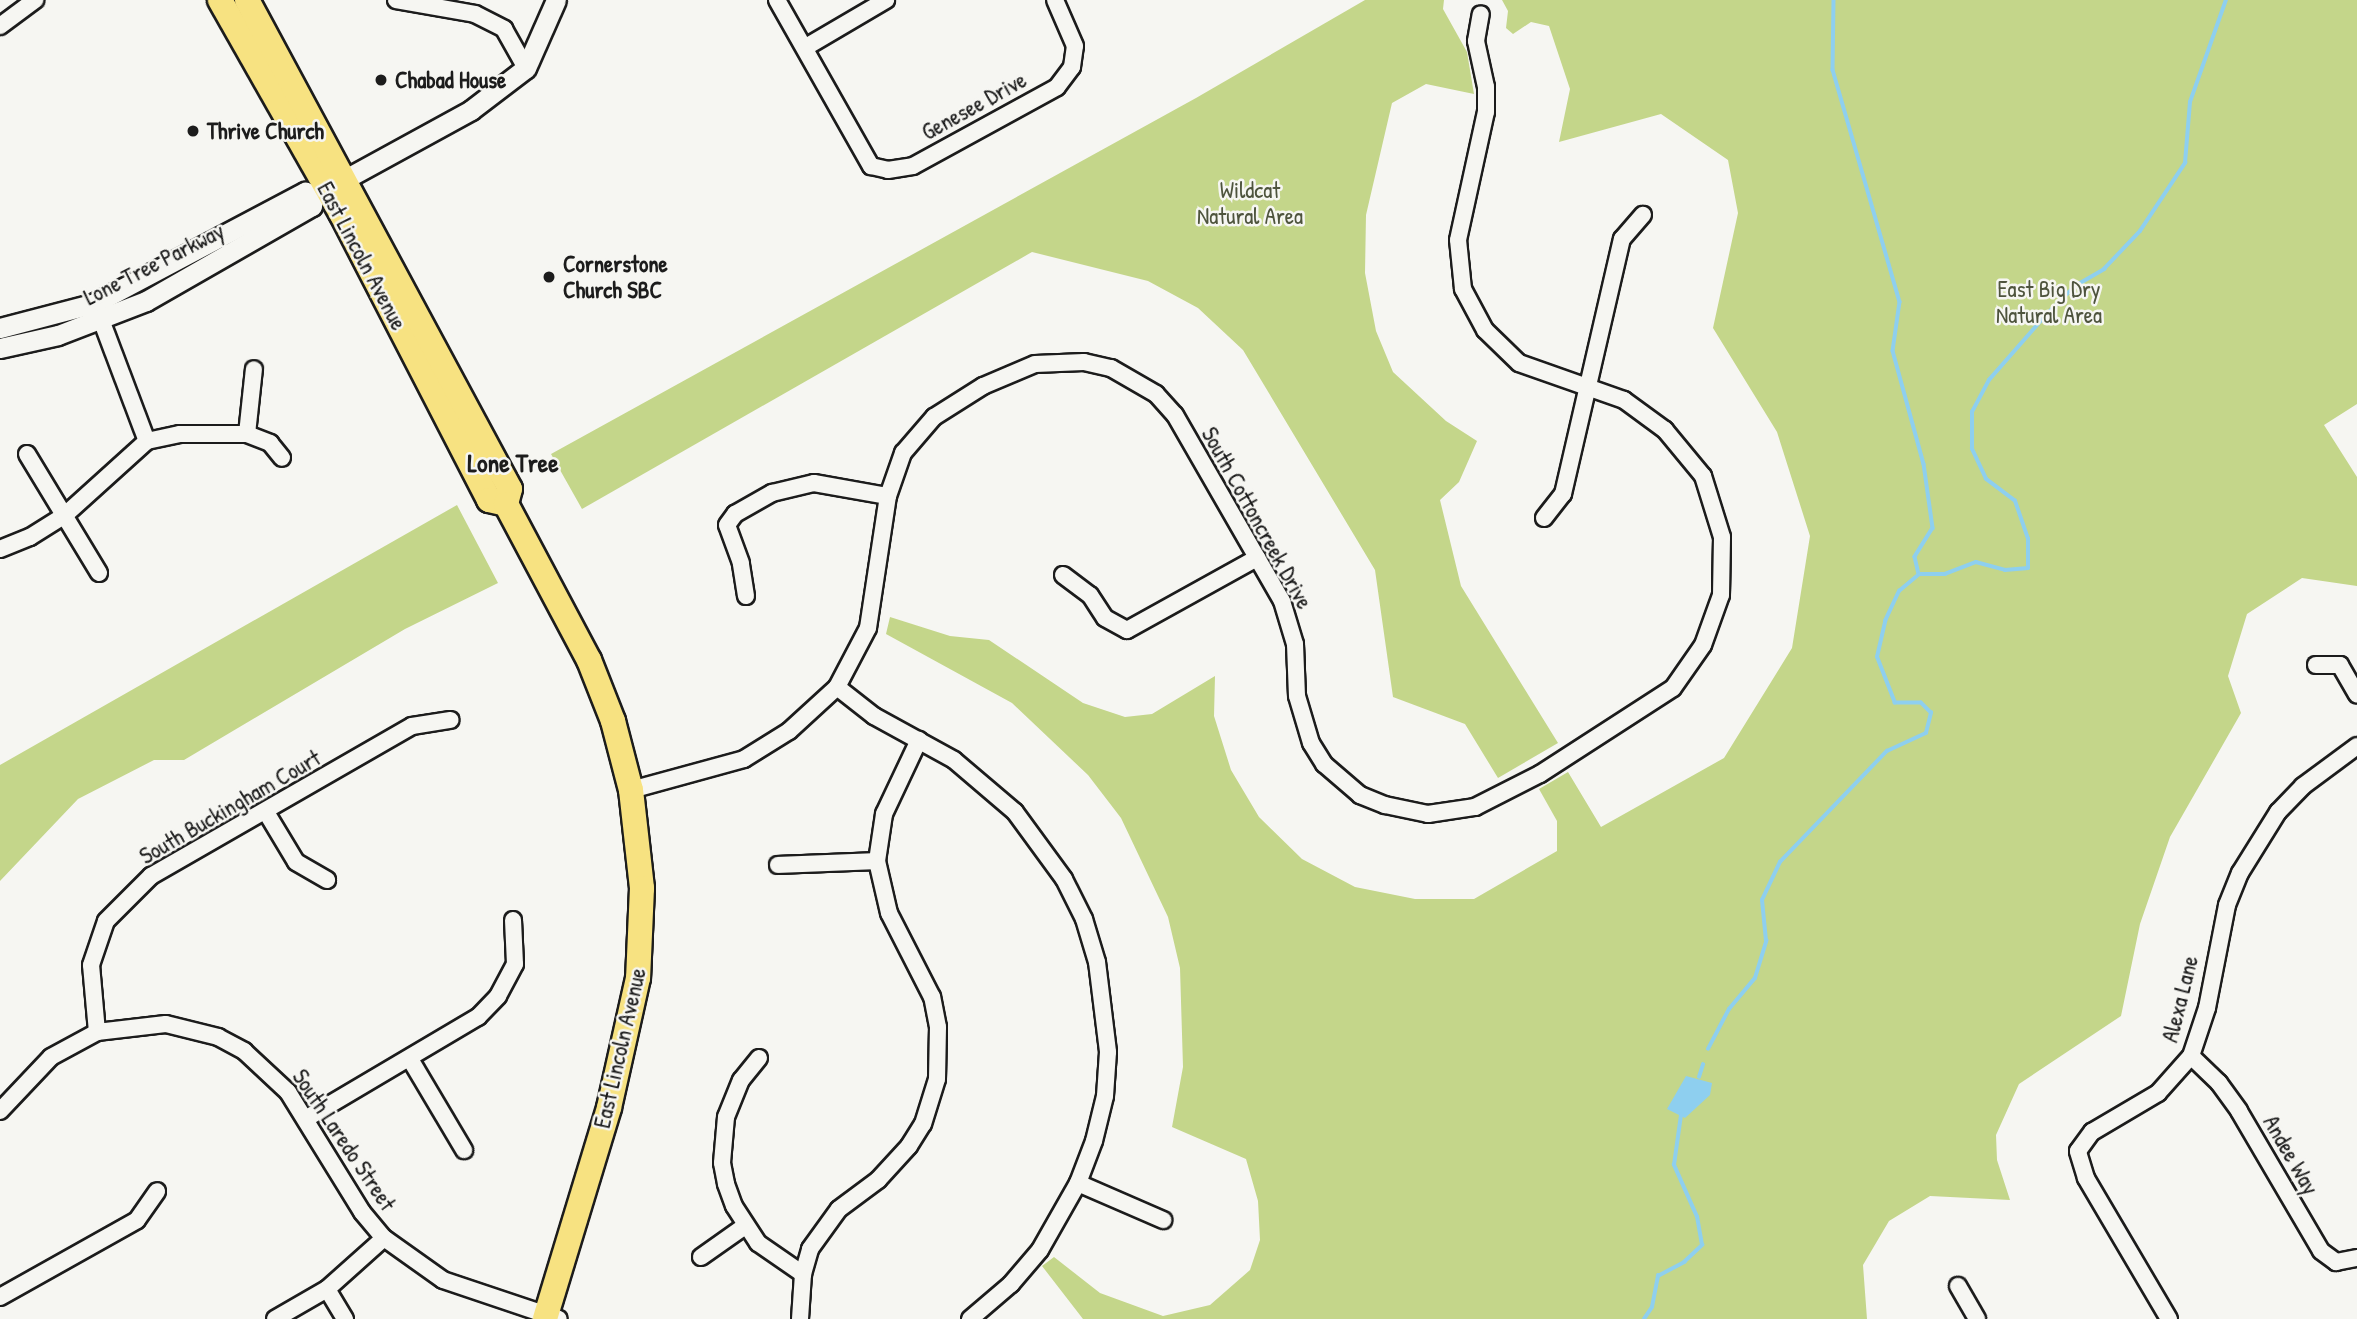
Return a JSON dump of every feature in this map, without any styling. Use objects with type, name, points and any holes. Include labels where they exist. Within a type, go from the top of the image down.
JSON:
[{"type":"main road","name":"East Lincoln Avenue","points":[[220,0],[329,188],[489,500],[506,504],[589,660],[612,720],[631,790],[642,888],[638,978],[609,1108],[550,1317]]},
{"type":"main road","name":"East Lincoln Avenue","points":[[247,0],[329,188]]},
{"type":"street","points":[[0,26],[35,0]]},
{"type":"street","points":[[396,0],[474,13],[504,29],[526,68]]},
{"type":"street","name":"Lone Tree Parkway","points":[[0,348],[98,312],[306,192],[329,188],[471,110],[526,68],[556,0]]},
{"type":"street","points":[[777,0],[806,47],[886,0]]},
{"type":"street","name":"Genesee Drive","points":[[806,47],[872,166],[888,170],[914,166],[1057,87],[1072,67],[1074,46],[1055,0]]},
{"type":"street","name":"South Cottoncreek Drive","points":[[631,790],[744,759],[789,731],[837,687],[868,628],[888,496],[903,453],[934,417],[1011,371],[1035,364],[1084,362],[1136,381],[1175,415],[1290,621],[1301,718],[1324,764],[1340,781],[1385,806],[1428,814],[1475,807],[1503,794],[1635,716],[1673,688],[1703,645],[1721,595],[1723,537],[1703,477],[1685,452],[1644,413],[1588,387],[1519,363],[1485,330],[1463,289],[1458,240],[1486,112],[1486,87],[1476,41],[1481,15]]},
{"type":"street","points":[[1544,518],[1563,494],[1622,239],[1643,215]]},
{"type":"street","points":[[98,312],[147,441]]},
{"type":"street","name":"Lone Tree Parkway","points":[[0,328],[98,312]]},
{"type":"street","points":[[247,434],[254,369]]},
{"type":"street","points":[[0,548],[65,515],[147,441],[180,434],[247,434],[270,443],[282,458]]},
{"type":"street","points":[[27,454],[99,573]]},
{"type":"street","points":[[746,596],[741,563],[727,525],[735,513],[772,493],[814,483],[888,496]]},
{"type":"street","points":[[1063,575],[1090,594],[1105,618],[1127,630],[1257,558]]},
{"type":"street","points":[[2316,664],[2340,665],[2357,694]]},
{"type":"street","points":[[837,687],[874,716],[954,760],[1015,812],[1064,879],[1084,919],[1103,995],[1108,1052],[1105,1096],[1078,1183],[1040,1250],[981,1316]]},
{"type":"street","name":"South Buckingham Court","points":[[97,1032],[91,965],[106,921],[151,876],[266,813],[412,726],[451,720]]},
{"type":"street","points":[[800,1319],[803,1274],[810,1249],[839,1209],[878,1180],[909,1146],[923,1124],[937,1079],[938,1027],[932,997],[889,913],[877,861],[884,814],[919,740]]},
{"type":"street","name":"Alexa Lane","points":[[2169,1319],[2086,1178],[2078,1152],[2092,1132],[2158,1093],[2191,1056],[2207,1008],[2227,905],[2240,873],[2278,812],[2303,786],[2357,746]]},
{"type":"street","points":[[266,813],[296,862],[327,880]]},
{"type":"street","points":[[778,865],[877,861]]},
{"type":"street","points":[[307,1118],[478,1017],[498,996],[515,964],[513,920]]},
{"type":"street","name":"South Laredo Street","points":[[0,1111],[51,1057],[97,1032],[166,1024],[218,1037],[268,1070],[307,1118],[362,1212],[384,1238],[443,1280],[550,1317]]},
{"type":"street","name":"Andee Way","points":[[2191,1056],[2219,1083],[2239,1111],[2321,1251],[2336,1262],[2357,1258]]},
{"type":"street","points":[[760,1058],[733,1095],[722,1138],[726,1184],[745,1226],[770,1254],[803,1274]]},
{"type":"street","points":[[410,1059],[464,1150]]},
{"type":"street","points":[[1078,1183],[1163,1220]]},
{"type":"street","points":[[0,1297],[137,1220],[157,1191]]},
{"type":"street","points":[[701,1257],[745,1226]]},
{"type":"street","points":[[275,1319],[327,1289],[384,1238]]},
{"type":"street","points":[[1958,1286],[1977,1319]]},
{"type":"street","points":[[327,1289],[345,1319]]},
{"type":"green space","name":"Wildcat Natural Area","points":[[1365,0],[1444,0],[1443,9],[1467,52],[1474,94],[1426,84],[1392,103],[1366,215],[1365,273],[1376,331],[1393,372],[1446,421],[1477,441],[1459,482],[1440,500],[1461,586],[1558,743],[1498,778],[1465,724],[1393,697],[1375,570],[1243,350],[1198,308],[1148,281],[1032,252],[582,509],[551,454],[1196,98]]},
{"type":"green space","name":"East Big Dry Natural Area","points":[[1502,0],[2357,0],[2357,404],[2324,425],[2357,477],[2357,586],[2302,578],[2247,614],[2228,676],[2241,713],[2170,837],[2140,924],[2121,1016],[2019,1084],[1996,1135],[1997,1160],[2010,1200],[1930,1196],[1889,1221],[1863,1265],[1867,1319],[1083,1319],[1042,1266],[1054,1257],[1100,1293],[1163,1316],[1210,1305],[1250,1270],[1260,1240],[1258,1201],[1246,1159],[1172,1127],[1183,1067],[1180,968],[1168,917],[1121,818],[1088,775],[1012,703],[886,634],[890,617],[950,636],[989,640],[1083,703],[1125,717],[1152,714],[1215,676],[1214,716],[1231,770],[1259,817],[1302,859],[1355,887],[1415,899],[1474,899],[1557,851],[1557,821],[1539,789],[1568,772],[1601,827],[1724,758],[1792,648],[1810,536],[1777,432],[1713,328],[1738,213],[1728,160],[1661,114],[1559,142],[1570,89],[1549,26],[1531,22],[1513,34],[1506,28],[1508,11]]},
{"type":"green space","points":[[457,505],[498,583],[405,629],[184,760],[154,760],[78,799],[0,881],[0,765]]},
{"type":"water","points":[[1686,1076],[1712,1083],[1710,1095],[1685,1118],[1667,1109]]},
{"type":"waterway","points":[[1834,0],[1833,70],[1900,302],[1893,351],[1924,464],[1933,528],[1915,557],[1919,574]]},
{"type":"waterway","points":[[1708,1049],[1729,1009],[1755,978],[1766,941],[1762,900],[1780,862],[1887,751],[1926,733],[1931,713],[1921,703],[1895,703],[1877,657],[1885,621],[1899,591],[1919,574],[1945,574],[1976,562],[2005,570],[2028,568],[2028,539],[2015,501],[1986,479],[1972,449],[1972,412],[1989,380],[2045,316],[2075,286],[2104,269],[2140,231],[2185,163],[2190,102],[2226,0]]},
{"type":"waterway","points":[[1699,1077],[1703,1065]]},
{"type":"waterway","points":[[1644,1319],[1652,1307],[1658,1276],[1684,1262],[1702,1245],[1697,1217],[1674,1165],[1681,1115]]},
{"type":"place","name":"Chabad House","points":[[381,80]]},
{"type":"place","name":"Thrive Church","points":[[193,131]]},
{"type":"place","name":"Cornerstone Church SBC","points":[[549,277]]},
{"type":"district","name":"Lone Tree","points":[[513,463]]}]
